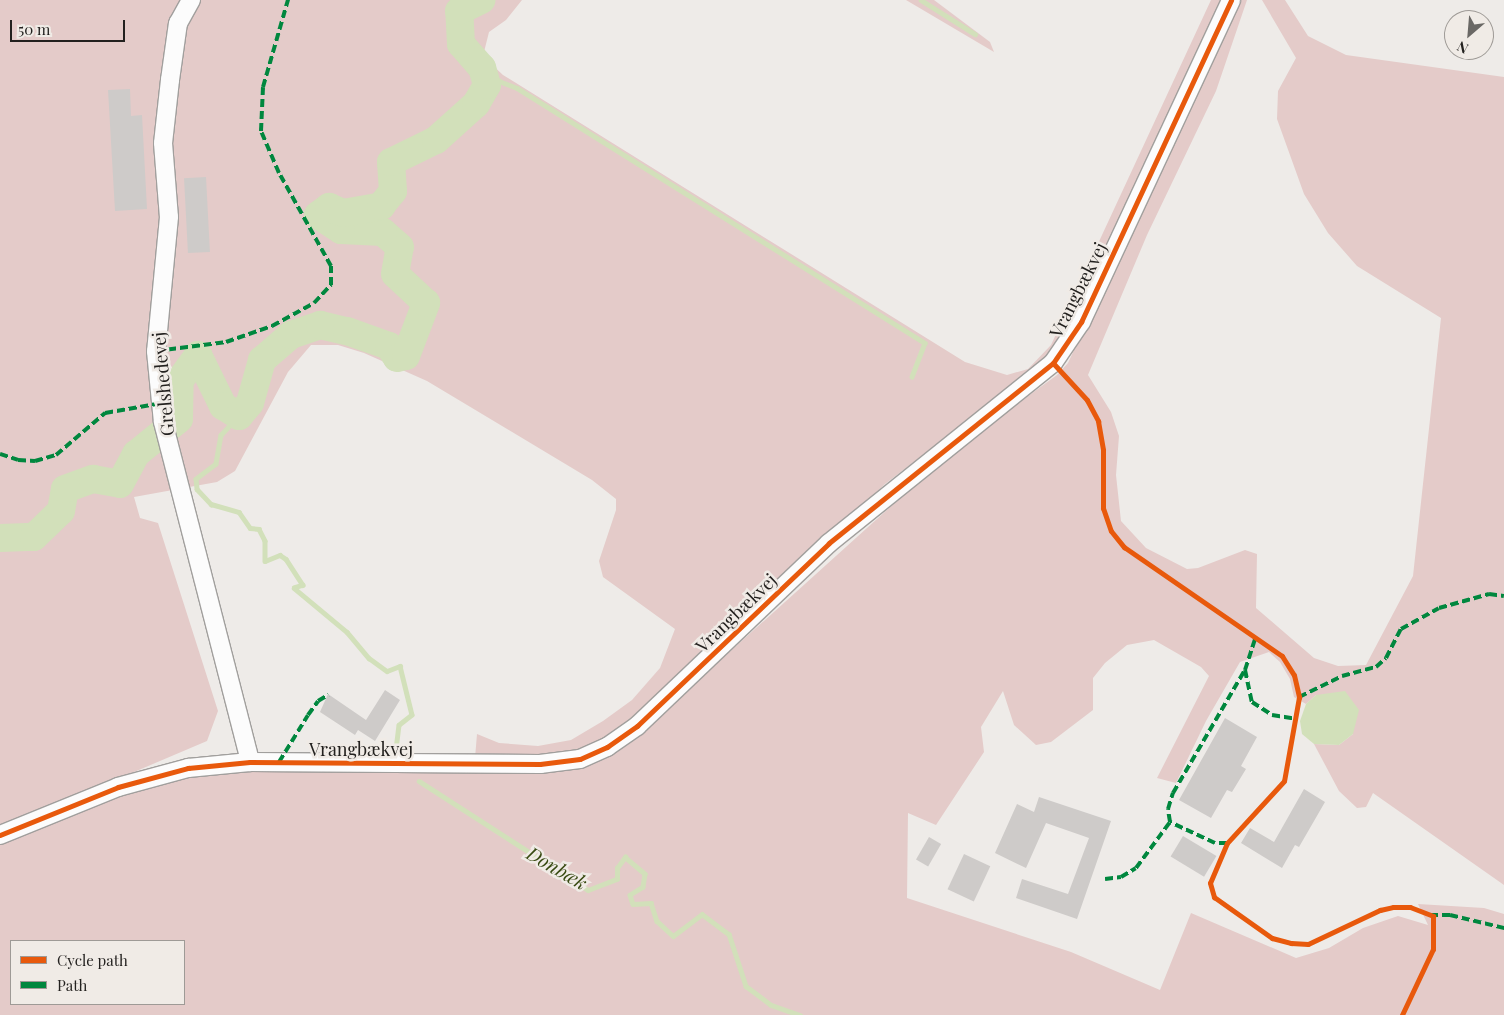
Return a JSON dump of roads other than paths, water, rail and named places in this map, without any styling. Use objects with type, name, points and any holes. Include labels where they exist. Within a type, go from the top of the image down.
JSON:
[{"type":"street","name":"Grelshedevej","points":[[191,0],[178,23],[163,143],[169,218],[156,351],[165,430],[250,762]]},
{"type":"street","name":"Vrangbækvej","points":[[0,835],[154,775],[188,768],[250,762],[540,764],[580,759],[607,747],[637,726],[828,543],[1053,362],[1081,322],[1232,0]]},
{"type":"waterway","points":[[0,538],[34,537],[61,511],[65,489],[93,479],[120,484],[136,454],[179,419],[180,380],[198,355],[223,406],[239,416],[250,403],[262,360],[291,335],[320,325],[347,331],[389,346],[397,358],[406,356],[426,303],[395,274],[400,247],[383,232],[341,230],[318,215],[329,207],[343,213],[381,206],[393,191],[391,162],[436,140],[476,104],[487,85],[482,68],[461,44],[459,11],[482,0]]},
{"type":"waterway","points":[[921,0],[975,34]]},
{"type":"waterway","points":[[487,85],[499,81],[517,88],[925,343],[912,377]]},
{"type":"waterway","name":"Donbæk","points":[[239,416],[221,435],[216,464],[196,479],[197,489],[211,504],[239,512],[250,528],[259,529],[265,541],[265,561],[280,555],[286,559],[303,585],[294,588],[347,632],[369,658],[387,671],[400,666],[412,715],[399,725],[396,751]]},
{"type":"waterway","name":"Donbæk","points":[[419,781],[588,890],[617,879],[617,868],[625,857],[645,874],[643,887],[630,895],[633,904],[651,903],[657,921],[673,936],[702,914],[729,934],[746,986],[771,1005],[800,1015]]}]
